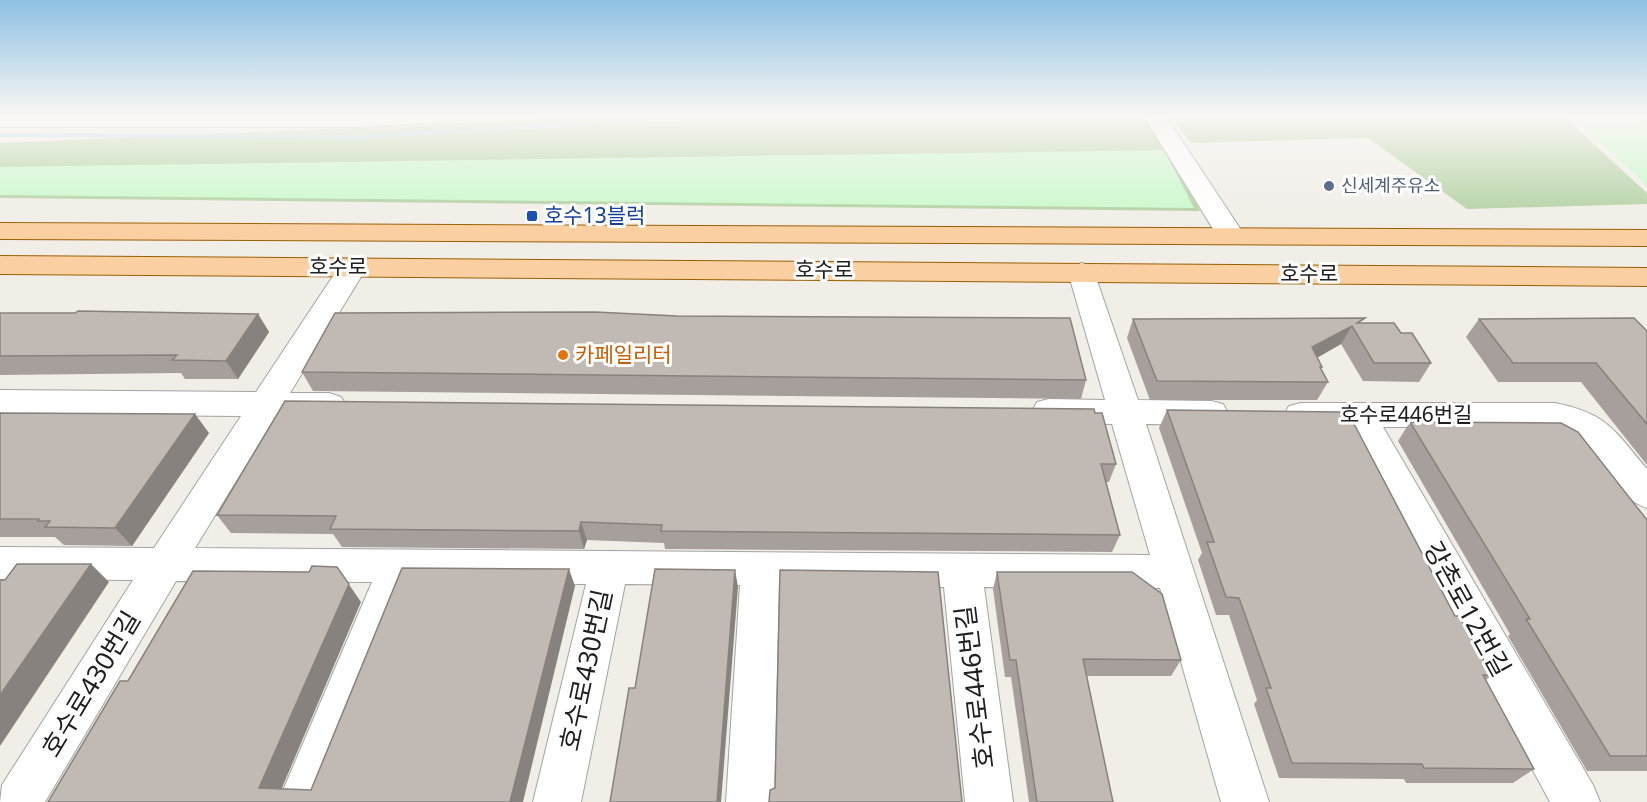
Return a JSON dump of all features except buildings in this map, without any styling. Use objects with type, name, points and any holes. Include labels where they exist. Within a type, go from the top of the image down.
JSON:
[{"type":"main road","name":"호수로","points":[[0,231],[1646,239]]},
{"type":"main road","name":"호수로","points":[[0,266],[1647,277]]},
{"type":"street","points":[[1178,152],[1231,236]]},
{"type":"street","name":"호수로430번길","points":[[19,802],[163,567],[353,267]]},
{"type":"street","points":[[1082,272],[1245,802]]},
{"type":"street","points":[[0,402],[362,405]]},
{"type":"street","name":"호수로446번길","points":[[1018,411],[1359,416],[1555,415],[1578,420],[1596,432],[1647,494]]},
{"type":"street","name":"강촌로12번길","points":[[1359,416],[1576,802]]},
{"type":"street","name":"호수로430번길","points":[[0,563],[163,567],[398,566],[609,569],[557,802]]},
{"type":"street","points":[[302,802],[398,566]]},
{"type":"street","points":[[609,569],[1174,572]]},
{"type":"street","points":[[750,802],[760,570]]},
{"type":"street","name":"호수로446번길","points":[[962,571],[989,802]]},
{"type":"green space","points":[[0,152],[1168,152],[1200,211],[0,198]]},
{"type":"green space","points":[[998,152],[1165,152],[1194,208],[0,195],[0,167]]},
{"type":"green space","points":[[1388,152],[1603,152],[1647,193],[1647,204],[1467,209]]},
{"type":"green space","points":[[1611,152],[1647,152],[1647,186]]},
{"type":"place","name":"신세계주유소","points":[[1329,186]]},
{"type":"place","name":"호수13블럭","points":[[532,216]]},
{"type":"place","name":"카페일리터","points":[[563,355]]}]
